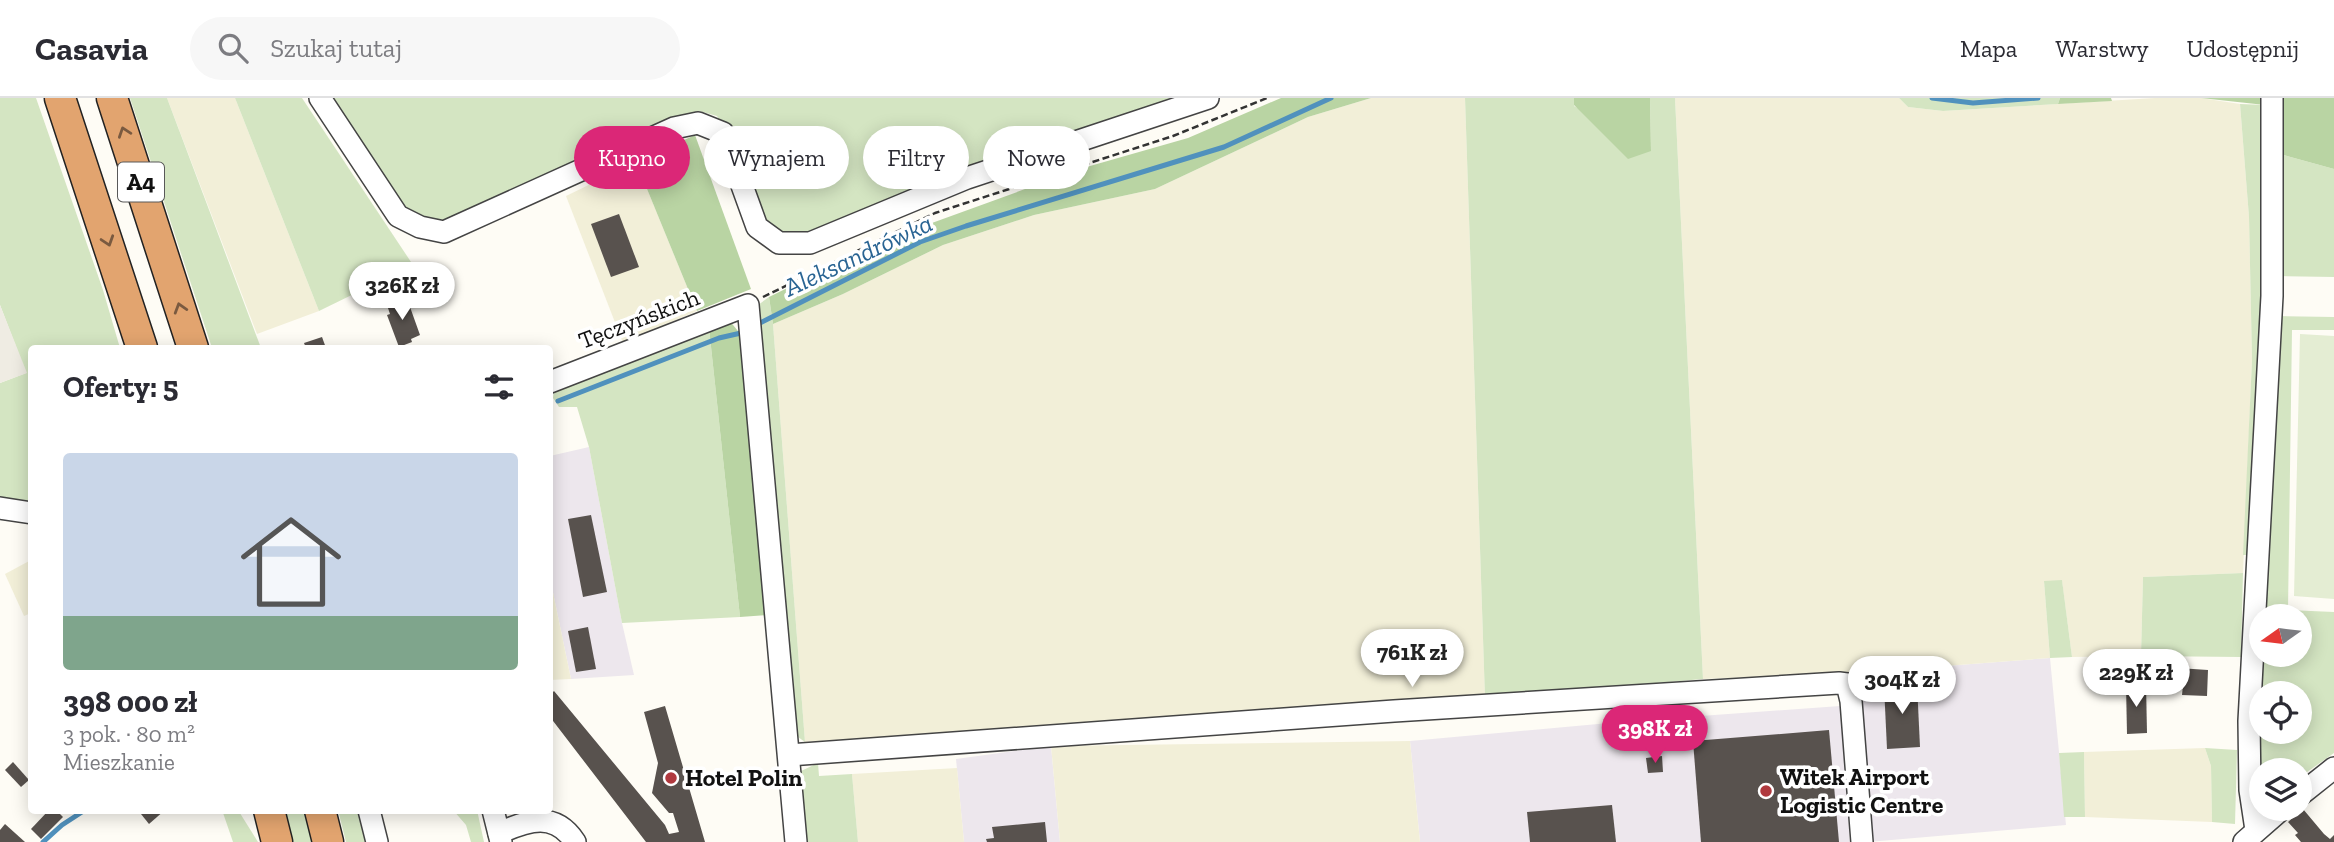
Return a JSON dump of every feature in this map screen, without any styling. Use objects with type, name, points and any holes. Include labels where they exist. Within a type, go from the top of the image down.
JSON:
[{"type":"highway","name":"A4","points":[[60,98],[141,345]]},
{"type":"highway","name":"A4","points":[[112,98],[191,345]]},
{"type":"highway","points":[[270,814],[277,842]]},
{"type":"highway","points":[[321,814],[328,842]]},
{"type":"street","points":[[320,98],[398,216],[420,227],[444,232],[674,128],[698,122],[723,134],[757,227],[779,243],[810,243],[967,178],[1208,98]]},
{"type":"street","points":[[2250,836],[2249,721],[2272,296],[2272,98]]},
{"type":"street","points":[[748,305],[796,842]]},
{"type":"street","name":"Tęczyńskich","points":[[553,381],[748,305]]},
{"type":"street","points":[[0,508],[28,512]]},
{"type":"street","points":[[789,755],[1381,712],[1839,683],[1847,684],[1851,701],[1862,842]]},
{"type":"street","points":[[2312,785],[2334,768]]},
{"type":"street","points":[[370,814],[377,842]]},
{"type":"street","points":[[494,814],[500,837],[527,821],[552,822],[566,829],[575,842]]},
{"type":"street","points":[[2250,836],[2268,821]]},
{"type":"path","points":[[748,305],[935,213],[1173,136],[1268,98]]},
{"type":"shaded area","points":[[167,98],[235,98],[319,311],[257,334]]},
{"type":"shaded area","points":[[1371,98],[1465,98],[1485,698],[805,742],[773,324],[843,294],[943,245],[1034,215],[1155,189],[1308,117]]},
{"type":"shaded area","points":[[1675,98],[1899,98],[1908,107],[1943,111],[2155,98],[2201,98],[2240,104],[2249,217],[2252,360],[2243,573],[2143,577],[2141,656],[2072,657],[2062,581],[2044,581],[2050,658],[1853,673],[1703,679]]},
{"type":"shaded area","points":[[580,189],[647,189],[697,311],[623,343],[566,196]]},
{"type":"shaded area","points":[[0,305],[27,373],[0,383]]},
{"type":"shaded area","points":[[589,447],[634,675],[571,679],[553,592],[553,455]]},
{"type":"shaded area","points":[[28,562],[28,614],[24,616],[5,574]]},
{"type":"shaded area","points":[[553,592],[571,679],[553,680]]},
{"type":"shaded area","points":[[2050,658],[2066,825],[1868,842],[1853,673]]},
{"type":"shaded area","points":[[1840,706],[1850,842],[1420,842],[1410,741]]},
{"type":"shaded area","points":[[1410,741],[1420,842],[1060,842],[1051,746]]},
{"type":"shaded area","points":[[1051,746],[1060,842],[964,842],[956,759]]},
{"type":"shaded area","points":[[2205,748],[2211,766],[2212,822],[2085,817],[2084,752]]},
{"type":"shaded area","points":[[957,768],[964,842],[858,842],[852,774]]},
{"type":"green space","points":[[0,98],[36,98],[103,290],[119,345],[28,345],[28,503],[0,497],[0,383],[26,373],[0,305]]},
{"type":"green space","points":[[130,98],[167,98],[260,345],[211,345]]},
{"type":"green space","points":[[235,98],[302,98],[413,265],[319,311]]},
{"type":"green space","points":[[326,98],[1194,98],[1090,135],[1090,126],[983,126],[983,174],[969,179],[969,126],[863,126],[863,189],[940,189],[800,239],[776,233],[759,212],[751,189],[849,189],[849,126],[723,126],[717,116],[699,111],[665,126],[574,126],[574,167],[446,224],[424,223],[397,206]]},
{"type":"green space","points":[[1281,98],[1371,98],[1308,117],[1155,189],[1034,215],[943,245],[843,294],[773,324],[769,297],[885,240],[1025,189],[1090,189],[1090,166],[1188,138]]},
{"type":"green space","points":[[1465,98],[1574,98],[1574,106],[1651,150],[1650,98],[1675,98],[1703,679],[1485,698]]},
{"type":"green space","points":[[1574,98],[1650,98],[1651,151],[1628,159],[1574,105]]},
{"type":"green space","points":[[1899,98],[2060,98],[2058,104],[1943,111],[1908,107]]},
{"type":"green space","points":[[2060,98],[2111,98],[2112,101],[2058,104]]},
{"type":"green space","points":[[2201,98],[2265,98],[2265,105]]},
{"type":"green space","points":[[2281,98],[2334,98],[2334,169],[2280,154]]},
{"type":"green space","points":[[2240,104],[2265,105],[2266,186],[2249,555],[2243,555],[2252,360],[2249,217]]},
{"type":"green space","points":[[695,135],[704,160],[704,189],[715,189],[751,289],[697,311],[647,189],[690,189],[690,137]]},
{"type":"green space","points":[[2280,154],[2334,169],[2334,277],[2277,276]]},
{"type":"green space","points":[[769,297],[805,742],[798,737],[794,724],[758,305]]},
{"type":"green space","points":[[2278,316],[2334,317],[2334,330],[2292,330],[2288,604],[2264,604]]},
{"type":"green space","points":[[729,320],[746,341],[768,615],[740,617],[709,328]]},
{"type":"green space","points":[[709,328],[740,617],[622,623],[589,447],[577,407],[559,407],[553,398],[554,390]]},
{"type":"green space","points":[[2300,334],[2334,336],[2334,599],[2294,596]]},
{"type":"green space","points":[[2243,573],[2241,657],[2141,656],[2143,577]]},
{"type":"green space","points":[[2062,580],[2072,657],[2050,658],[2044,581]]},
{"type":"green space","points":[[2312,611],[2334,612],[2334,753],[2312,769],[2312,758],[2258,758],[2257,744],[2312,744],[2312,681],[2259,681],[2260,667],[2312,667]]},
{"type":"green space","points":[[2205,748],[2237,750],[2235,824],[2212,822],[2211,766]]},
{"type":"green space","points":[[2084,752],[2085,817],[2064,817],[2059,753]]},
{"type":"green space","points":[[818,763],[819,776],[852,774],[858,842],[806,842],[799,772]]},
{"type":"green space","points":[[223,814],[240,814],[258,842],[233,842]]},
{"type":"green space","points":[[280,814],[306,814],[313,842],[287,842]]},
{"type":"green space","points":[[339,814],[364,814],[370,842],[346,842]]},
{"type":"green space","points":[[456,814],[478,814],[484,842],[471,842],[466,825]]},
{"type":"building","points":[[619,214],[639,267],[611,277],[591,224]]},
{"type":"building","points":[[402,296],[406,308],[410,307],[420,335],[411,339],[412,342],[398,345],[387,315],[390,314],[386,302]]},
{"type":"building","points":[[322,337],[325,345],[305,345],[304,343]]},
{"type":"building","points":[[591,515],[607,592],[583,597],[568,519]]},
{"type":"building","points":[[588,627],[596,669],[576,672],[568,631]]},
{"type":"building","points":[[2178,668],[2208,670],[2207,696],[2182,695],[2183,685],[2177,685]]},
{"type":"building","points":[[1917,684],[1920,747],[1887,749],[1884,686]]},
{"type":"building","points":[[2146,684],[2147,733],[2127,734],[2126,685]]},
{"type":"building","name":"Hotel Polin","points":[[553,692],[665,825],[669,834],[679,832],[673,813],[669,813],[652,793],[658,763],[644,712],[665,706],[705,842],[646,842],[553,721]]},
{"type":"building","name":"Witek Airport Logistic Centre","points":[[1829,730],[1839,842],[1701,842],[1693,741]]},
{"type":"building","points":[[1662,756],[1663,772],[1648,773],[1646,758]]},
{"type":"building","points":[[13,762],[28,781],[21,787],[5,770]]},
{"type":"building","points":[[1612,805],[1616,842],[1530,842],[1527,812]]},
{"type":"building","points":[[45,814],[60,814],[63,817],[41,839],[31,829]]},
{"type":"building","points":[[141,814],[160,814],[149,824]]},
{"type":"building","points":[[2312,820],[2330,839],[2334,835],[2334,842],[2301,842],[2295,835],[2298,833],[2288,822]]},
{"type":"building","points":[[1045,822],[1047,842],[987,842],[986,839],[994,838],[992,827]]},
{"type":"building","points":[[5,824],[25,842],[0,842],[0,830]]},
{"type":"waterway","name":"Aleksandrówka","points":[[758,324],[920,242],[1224,147],[1331,98]]},
{"type":"waterway","name":"Aleksandrówka","points":[[1932,98],[1973,103],[2038,98]]},
{"type":"waterway","name":"Aleksandrówka","points":[[558,401],[719,338],[741,333]]},
{"type":"waterway","name":"Aleksandrówka","points":[[43,842],[79,814]]},
{"type":"place","name":"Hotel Polin","points":[[671,778]]},
{"type":"place","name":"Witek Airport Logistic Centre","points":[[1766,791]]}]
